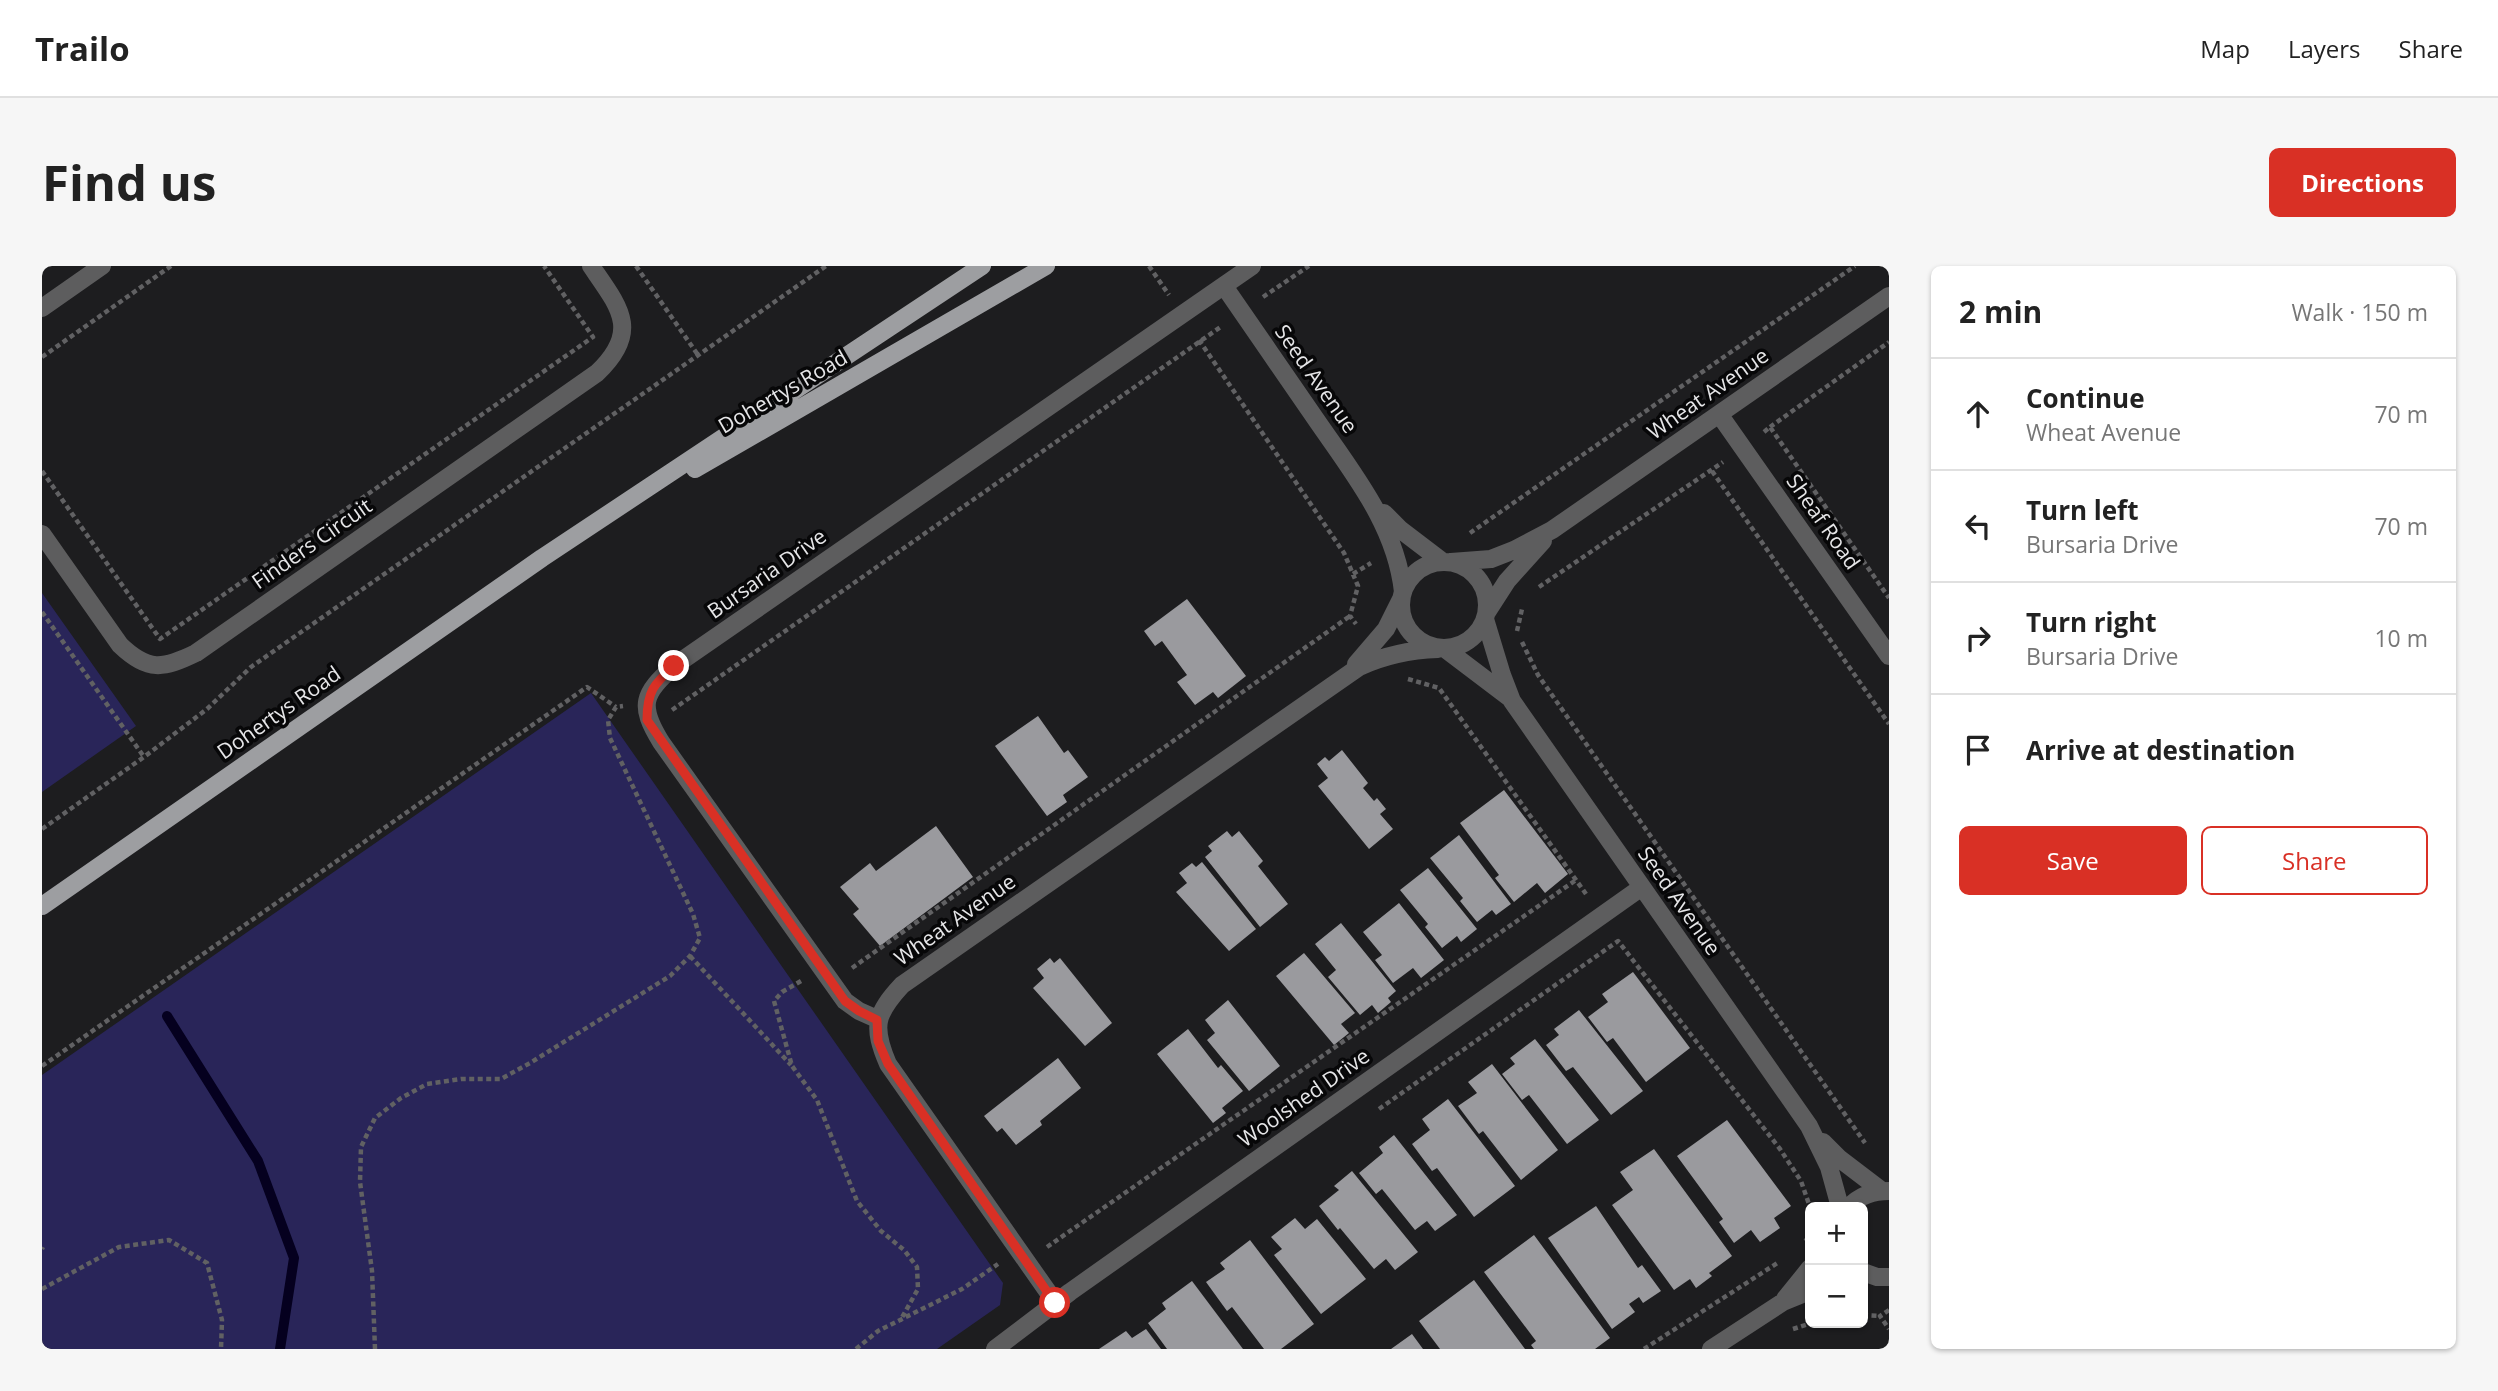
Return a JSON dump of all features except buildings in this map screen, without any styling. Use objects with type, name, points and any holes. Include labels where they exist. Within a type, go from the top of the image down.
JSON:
[{"type":"main road","name":"Dohertys Road","points":[[42,906],[542,558],[982,266]]},
{"type":"main road","name":"Dohertys Road","points":[[542,558],[1046,266]]},
{"type":"street","points":[[42,308],[102,266]]},
{"type":"street","name":"Finders Circuit","points":[[42,534],[120,645],[135,659],[156,667],[173,665],[197,653],[597,373],[613,358],[622,335],[622,317],[591,266]]},
{"type":"street","name":"Bursaria Drive","points":[[647,700],[655,683],[674,666],[1252,266]]},
{"type":"street","name":"Seed Avenue","points":[[1224,286],[1370,498],[1390,538],[1401,572],[1402,596]]},
{"type":"street","name":"Wheat Avenue","points":[[1447,562],[1491,559],[1552,530],[1889,296]]},
{"type":"street","name":"Sheaf Road","points":[[1719,414],[1889,656]]},
{"type":"street","name":"Seed Avenue","points":[[1370,498],[1401,530],[1447,562]]},
{"type":"street","name":"Wheat Avenue","points":[[1486,615],[1522,562],[1552,530]]},
{"type":"street","points":[[1447,562],[1464,566],[1475,574],[1488,598],[1486,615],[1475,636],[1464,644],[1441,649],[1414,637],[1405,626],[1401,613],[1402,596],[1413,575],[1424,567],[1447,562]]},
{"type":"street","name":"Wheat Avenue","points":[[1346,675],[1386,629],[1402,596]]},
{"type":"street","name":"Seed Avenue","points":[[1486,615],[1512,701],[1809,1126],[1840,1159],[1886,1191]]},
{"type":"street","name":"Seed Avenue","points":[[1441,649],[1512,701]]},
{"type":"street","name":"Wheat Avenue","points":[[877,1020],[885,1003],[902,985],[1346,675],[1381,656],[1407,650],[1441,649]]},
{"type":"street","points":[[647,700],[647,720],[661,742],[845,1001],[877,1020],[878,1041],[888,1064],[1055,1303]]},
{"type":"street","name":"Woolshed Drive","points":[[995,1349],[1055,1303],[1642,887]]},
{"type":"street","name":"Seed Avenue","points":[[1809,1126],[1829,1167],[1839,1202]]},
{"type":"street","points":[[1855,1202],[1863,1195],[1886,1191]]},
{"type":"street","points":[[1783,1302],[1805,1274]]},
{"type":"street","points":[[1711,1349],[1783,1302],[1805,1293]]},
{"type":"path","points":[[42,357],[172,266]]},
{"type":"path","points":[[42,471],[160,639],[593,337],[544,266]]},
{"type":"path","points":[[636,266],[698,355]]},
{"type":"path","points":[[42,829],[207,709],[251,667],[826,266]]},
{"type":"path","points":[[1465,537],[1854,266]]},
{"type":"path","points":[[668,712],[1200,341]]},
{"type":"path","points":[[1536,590],[1712,471],[1889,342]]},
{"type":"path","points":[[1770,427],[1889,598]]},
{"type":"path","points":[[1712,471],[1889,724]]},
{"type":"path","points":[[1525,597],[1517,633],[1538,675],[1870,1148]]},
{"type":"path","points":[[42,612],[144,757]]},
{"type":"path","points":[[792,1066],[774,1001],[782,992],[838,957],[848,971],[1350,616]]},
{"type":"path","points":[[42,1066],[587,687],[616,707]]},
{"type":"path","points":[[375,1349],[372,1271],[360,1182],[361,1147],[375,1118],[401,1098],[427,1084],[461,1079],[501,1079],[670,976],[690,956],[700,938],[693,914],[610,738],[608,720],[616,707],[647,700]]},
{"type":"path","points":[[856,1349],[878,1331],[962,1289],[1034,1240],[1041,1251],[1576,880]]},
{"type":"path","points":[[1369,1116],[1618,941],[1780,1149],[1801,1181],[1808,1202]]},
{"type":"path","points":[[690,956],[792,1066],[817,1100],[857,1201],[881,1231],[904,1250],[917,1267],[918,1289],[900,1321]]},
{"type":"path","points":[[42,1289],[119,1247],[169,1240],[207,1263],[222,1320],[221,1349]]},
{"type":"path","points":[[1801,1245],[1805,1241]]},
{"type":"path","points":[[1644,1349],[1783,1260]]},
{"type":"path","points":[[1868,1315],[1880,1316],[1889,1310]]},
{"type":"path","points":[[1880,1316],[1889,1329]]},
{"type":"shaded area","points":[[42,593],[136,726],[42,792]]},
{"type":"shaded area","points":[[591,693],[1003,1283],[1000,1305],[937,1349],[42,1349],[42,1075]]},
{"type":"waterway","points":[[167,1016],[258,1161],[294,1258],[280,1349]]},
{"type":"route","points":[[674,666],[655,683],[647,700],[647,720],[845,1001],[877,1020],[878,1041],[888,1064],[1055,1303]]}]
